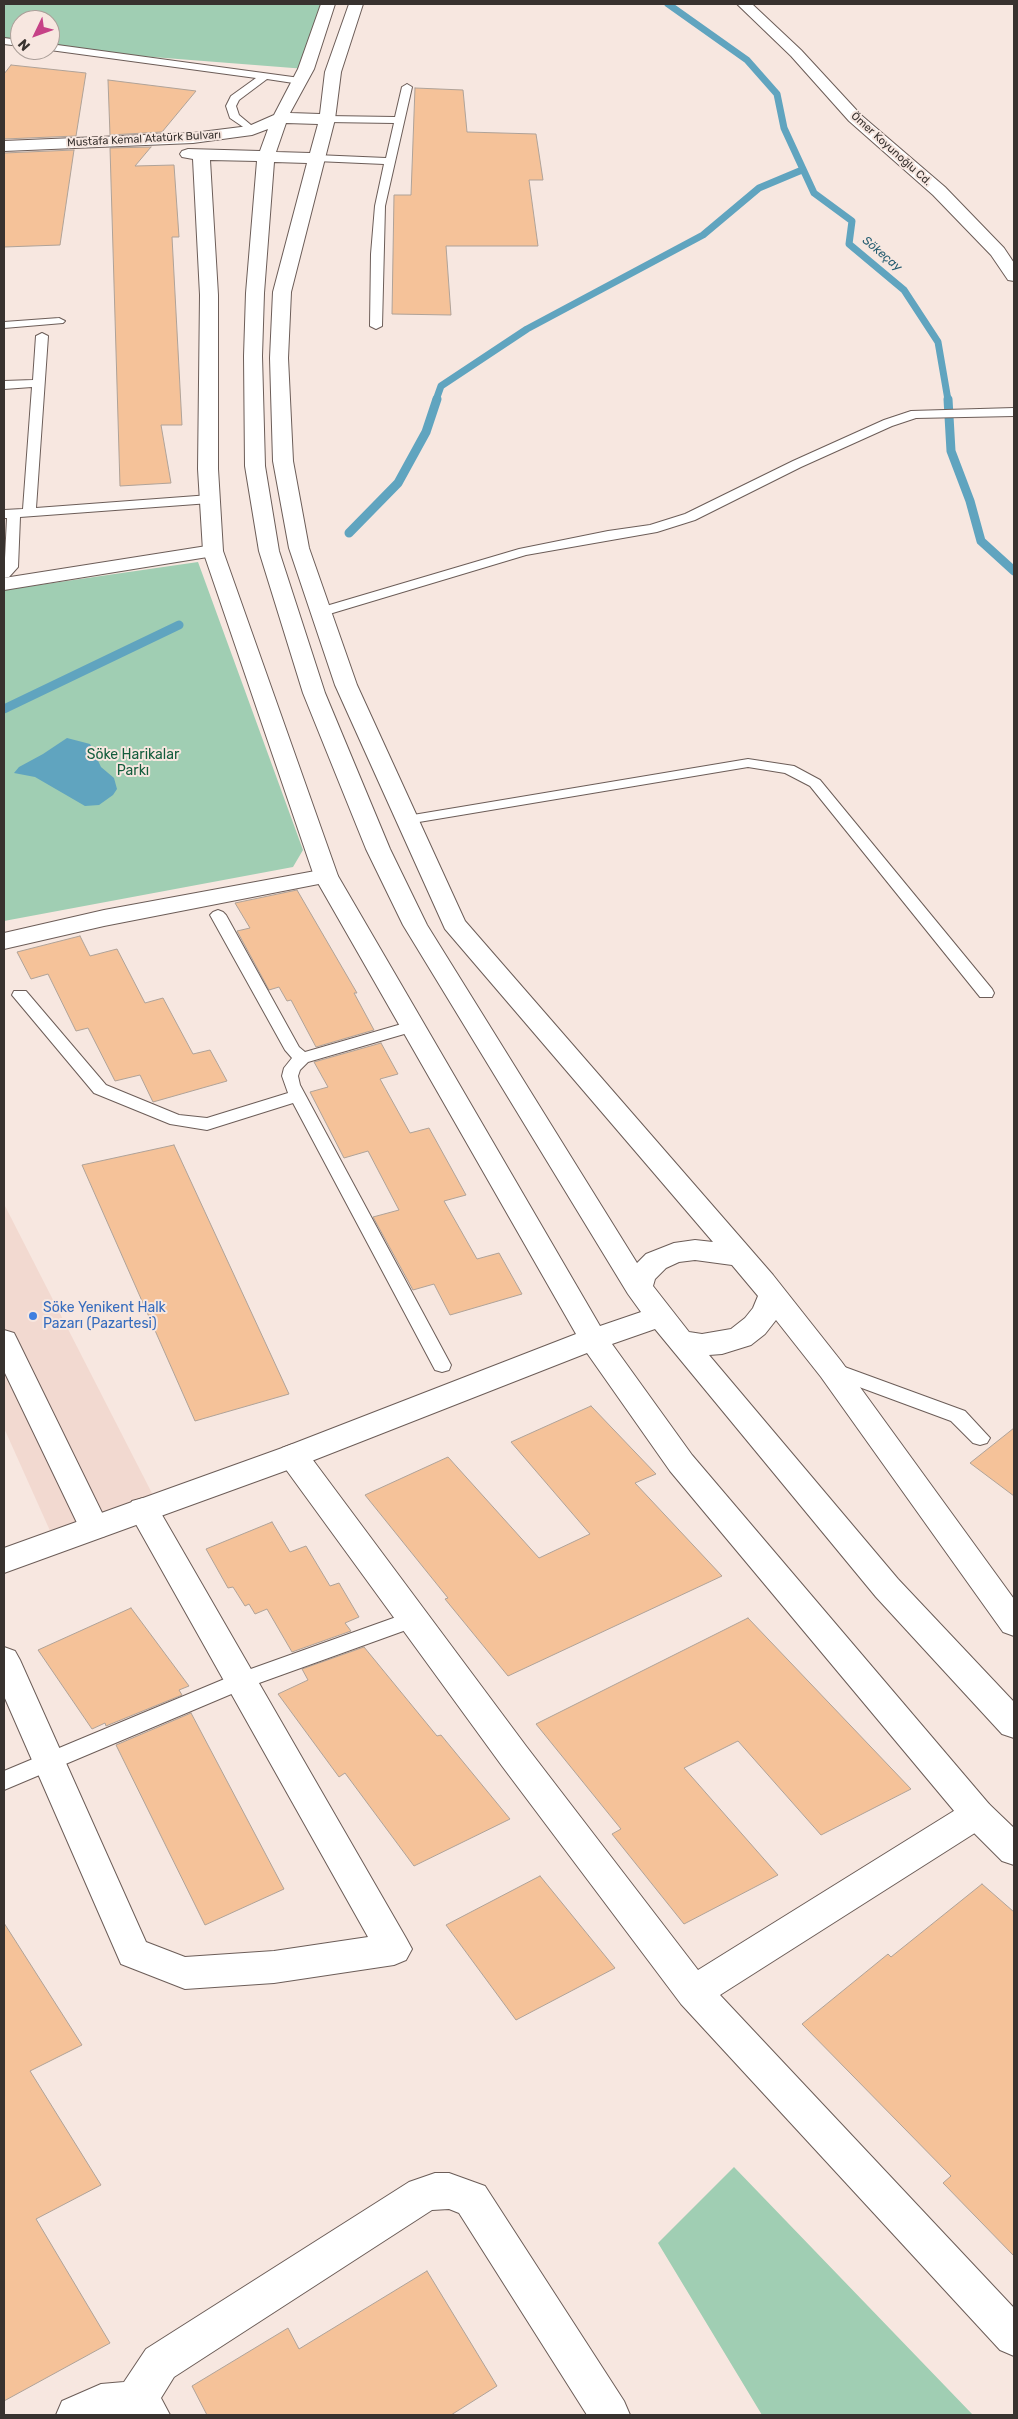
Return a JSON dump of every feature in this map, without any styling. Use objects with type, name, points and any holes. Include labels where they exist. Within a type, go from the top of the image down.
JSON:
[{"type":"street","points":[[328,4],[306,69],[280,118],[266,156],[255,302],[253,356],[254,466],[268,551],[314,693],[378,849],[415,925],[638,1287],[680,1341],[887,1588],[1014,1724]]},
{"type":"street","points":[[356,4],[333,72],[327,119],[282,292],[279,358],[283,461],[299,548],[346,685],[454,924],[741,1256],[830,1369],[1014,1623]]},
{"type":"street","name":"Ömer Koyunoğlu Cd.","points":[[744,4],[796,53],[855,118],[939,191],[998,252],[1014,276]]},
{"type":"street","points":[[280,118],[327,119]]},
{"type":"street","name":"Mustafa Kemal Atatürk Bulvarı","points":[[4,146],[193,138],[252,130],[280,118]]},
{"type":"street","points":[[201,154],[209,295],[208,469],[213,551],[326,876],[594,1339],[681,1463],[977,1814],[1014,1850]]},
{"type":"street","name":"Mustafa Kemal Atatürk Bulvarı","points":[[4,160],[201,154],[316,158]]},
{"type":"street","points":[[4,584],[213,551]]},
{"type":"street","points":[[4,941],[104,918],[326,876]]},
{"type":"street","points":[[638,1287],[643,1274],[656,1262],[674,1253],[695,1250],[741,1256]]},
{"type":"street","points":[[680,1341],[702,1345],[715,1344],[740,1337],[755,1326],[766,1312],[772,1295]]},
{"type":"street","points":[[4,1561],[294,1456],[594,1339],[660,1316]]},
{"type":"street","points":[[4,1341],[94,1527]]},
{"type":"street","points":[[294,1456],[413,1619],[694,1992],[1014,2336]]},
{"type":"street","points":[[4,1660],[133,1953],[185,1972],[274,1967],[394,1949],[143,1510]]},
{"type":"street","points":[[694,1992],[977,1814]]},
{"type":"street","points":[[76,2415],[101,2404],[142,2408],[160,2364],[422,2195],[435,2191],[449,2191],[472,2200],[610,2415]]},
{"type":"lane","points":[[60,48],[300,81]]},
{"type":"lane","points":[[252,130],[234,116],[231,106],[235,98],[265,76]]},
{"type":"lane","points":[[376,326],[380,206],[408,88]]},
{"type":"lane","points":[[327,119],[399,120]]},
{"type":"lane","points":[[316,158],[390,161]]},
{"type":"lane","points":[[4,326],[59,322]]},
{"type":"lane","points":[[29,512],[42,336]]},
{"type":"lane","points":[[4,385],[38,383]]},
{"type":"lane","points":[[321,612],[524,552],[608,535],[652,529],[690,517],[797,464],[888,423],[915,414],[1014,412]]},
{"type":"lane","points":[[4,574],[11,567],[9,514],[210,499]]},
{"type":"lane","points":[[407,820],[748,763],[789,769],[815,783],[986,993]]},
{"type":"lane","points":[[218,915],[293,1050],[302,1058]]},
{"type":"lane","points":[[20,995],[100,1089],[176,1120],[207,1124],[298,1096]]},
{"type":"lane","points":[[412,1026],[302,1058],[292,1068],[290,1076],[298,1096],[442,1365]]},
{"type":"lane","points":[[830,1369],[958,1416],[980,1438]]},
{"type":"lane","points":[[4,1781],[241,1681],[413,1619]]},
{"type":"shaded area","name":"Söke Yenikent Halk Pazarı (Pazartesi)","points":[[4,1204],[158,1505],[55,1542],[4,1428]]},
{"type":"green space","points":[[4,4],[328,4],[306,69],[60,50],[60,10],[10,10],[10,45],[4,45]]},
{"type":"green space","name":"Söke Harikalar Parkı","points":[[198,562],[303,850],[293,867],[4,921],[4,590]]},
{"type":"green space","points":[[734,2167],[973,2415],[762,2415],[658,2243]]},
{"type":"water","points":[[67,738],[90,744],[101,767],[114,778],[117,789],[113,795],[99,805],[85,806],[35,777],[14,773],[19,767]]},
{"type":"building","points":[[11,65],[86,73],[76,136],[4,139],[4,74]]},
{"type":"building","points":[[108,80],[196,91],[162,132],[110,135]]},
{"type":"building","points":[[415,88],[463,90],[467,132],[536,134],[543,180],[529,180],[538,246],[446,246],[451,315],[392,314],[394,195],[411,195]]},
{"type":"building","points":[[151,147],[135,166],[174,165],[179,237],[172,237],[182,425],[161,425],[171,483],[120,486],[110,148]]},
{"type":"building","points":[[74,150],[60,245],[4,247],[4,153]]},
{"type":"building","points":[[297,890],[357,993],[354,993],[374,1030],[316,1047],[291,1000],[287,1001],[279,987],[269,990],[237,931],[250,928],[235,903]]},
{"type":"building","points":[[80,936],[90,956],[117,949],[145,1003],[163,998],[193,1054],[210,1050],[227,1081],[153,1102],[140,1075],[115,1081],[88,1028],[76,1031],[48,974],[31,979],[17,952]]},
{"type":"building","points":[[381,1043],[398,1074],[380,1079],[410,1133],[429,1128],[466,1195],[444,1201],[477,1259],[499,1253],[522,1294],[450,1315],[434,1284],[413,1290],[373,1217],[399,1210],[368,1151],[344,1158],[310,1092],[328,1087],[314,1062]]},
{"type":"building","points":[[174,1145],[289,1394],[195,1421],[82,1165]]},
{"type":"building","points":[[591,1406],[656,1474],[635,1483],[722,1576],[508,1676],[445,1599],[448,1598],[365,1495],[448,1457],[539,1558],[590,1534],[511,1442]]},
{"type":"building","points":[[1014,1428],[1014,1496],[970,1463]]},
{"type":"building","points":[[272,1522],[290,1552],[306,1546],[330,1586],[339,1583],[359,1617],[345,1623],[351,1631],[292,1652],[267,1609],[255,1614],[249,1604],[245,1606],[233,1587],[228,1588],[206,1549]]},
{"type":"building","points":[[131,1608],[189,1686],[179,1690],[182,1695],[106,1726],[105,1723],[92,1729],[38,1650]]},
{"type":"building","points":[[748,1618],[911,1789],[821,1835],[738,1741],[684,1768],[778,1875],[684,1924],[612,1834],[621,1829],[536,1724]]},
{"type":"building","points":[[364,1647],[437,1736],[441,1735],[510,1819],[414,1866],[345,1773],[339,1777],[278,1694],[308,1680],[302,1669]]},
{"type":"building","points":[[191,1713],[284,1889],[205,1925],[116,1745]]},
{"type":"building","points":[[540,1876],[615,1968],[516,2020],[446,1925]]},
{"type":"building","points":[[982,1884],[1014,1912],[1014,2256],[943,2183],[951,2176],[802,2024],[888,1954],[891,1957]]},
{"type":"building","points":[[4,1923],[82,2045],[30,2071],[101,2185],[36,2219],[110,2343],[4,2401]]},
{"type":"building","points":[[427,2271],[497,2386],[451,2415],[207,2415],[192,2386],[288,2328],[299,2349]]},
{"type":"waterway","name":"Sökeçay","points":[[668,4],[747,60],[777,94],[784,128],[814,193],[852,221],[849,244],[904,290],[938,342],[948,400]]},
{"type":"waterway","points":[[436,400],[441,386],[527,329],[703,235],[759,188],[802,170]]},
{"type":"waterway","points":[[349,533],[398,483],[426,432],[437,399]]},
{"type":"waterway","name":"Sökeçay","points":[[948,399],[951,451],[970,501],[981,541],[1014,571]]},
{"type":"waterway","points":[[4,709],[179,625]]},
{"type":"place","name":"Söke Yenikent Halk Pazarı (Pazartesi)","points":[[33,1316]]}]
